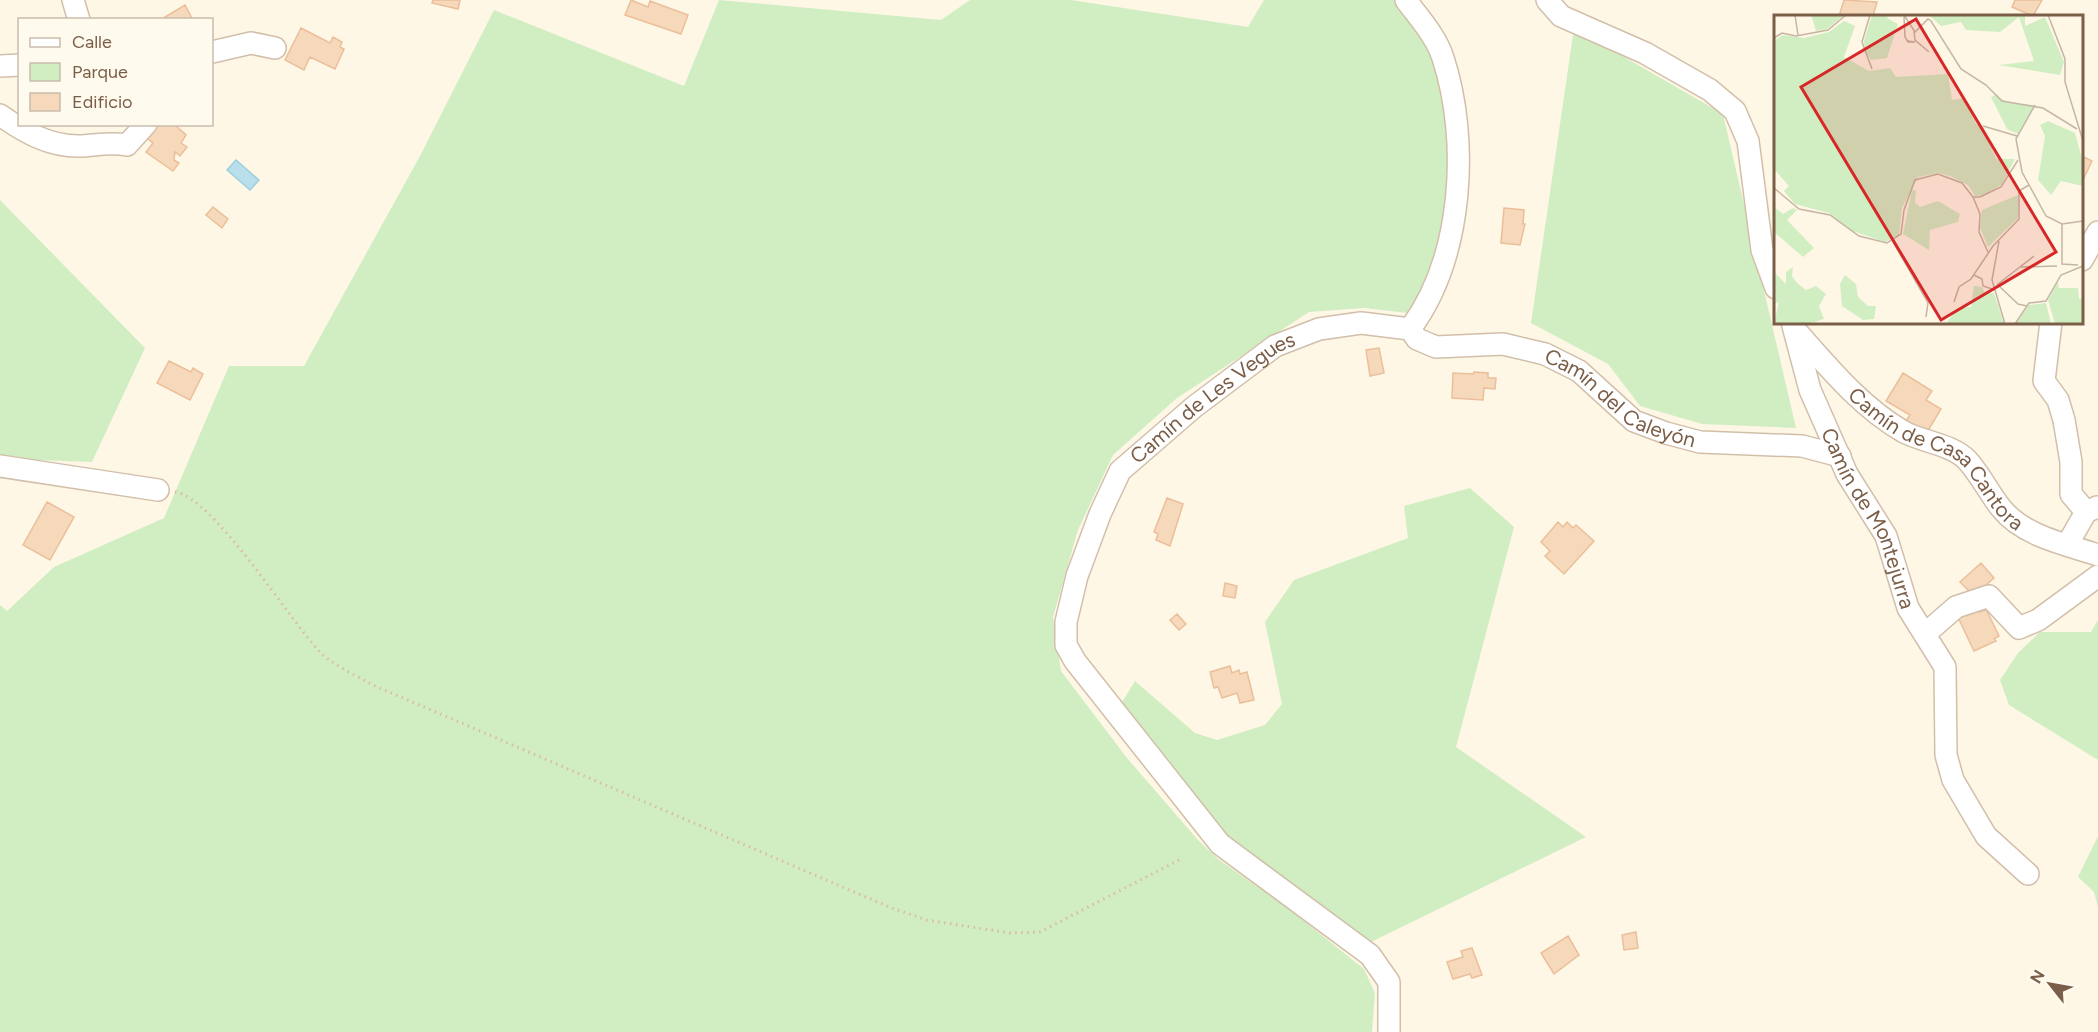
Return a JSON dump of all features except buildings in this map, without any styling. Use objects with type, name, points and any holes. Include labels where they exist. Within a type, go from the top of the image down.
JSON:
[{"type":"street","points":[[73,0],[78,18]]},
{"type":"street","points":[[1406,0],[1434,38],[1443,57],[1454,102],[1458,158],[1457,211],[1434,287],[1410,329]]},
{"type":"street","points":[[1547,0],[1561,16],[1645,53],[1710,90],[1735,111],[1748,141],[1762,250],[1774,283]]},
{"type":"street","points":[[213,52],[250,44],[275,48]]},
{"type":"street","points":[[0,66],[18,65]]},
{"type":"street","points":[[0,115],[37,138],[78,146],[112,134],[127,145],[144,126]]},
{"type":"street","points":[[2083,258],[2098,232]]},
{"type":"street","name":"Camín de Les Vegues","points":[[1389,1032],[1389,982],[1370,955],[1220,844],[1075,662],[1066,645],[1066,622],[1077,576],[1100,514],[1120,471],[1194,407],[1275,346],[1319,329],[1361,323],[1410,329]]},
{"type":"street","points":[[2051,324],[2044,381],[2058,400],[2064,420],[2071,462],[2071,494],[2092,509],[2075,527],[2067,545]]},
{"type":"street","name":"Camín de Montejurra","points":[[1794,326],[1810,390],[1847,474],[1886,536],[1908,608],[1945,667],[1946,755],[1953,780],[1986,836],[2028,874]]},
{"type":"street","name":"Camín de Casa Cantora","points":[[1794,326],[1870,410],[1906,433],[1945,447],[1966,459],[2002,510],[2015,522],[2033,532],[2098,555]]},
{"type":"street","name":"Camín del Caleyón","points":[[1410,329],[1418,339],[1436,347],[1503,344],[1545,354],[1579,371],[1635,421],[1666,433],[1700,442],[1802,446],[1840,456]]},
{"type":"street","points":[[0,466],[159,490]]},
{"type":"street","points":[[1925,634],[1956,608],[1989,596],[2019,628],[2038,620],[2098,576]]},
{"type":"path","points":[[159,490],[179,492],[191,498],[210,514],[272,587],[300,628],[334,664],[374,685],[872,900],[927,920],[1010,933],[1040,932],[1183,858]]},
{"type":"green space","points":[[719,0],[941,20],[970,0],[1071,0],[1248,27],[1264,0],[1394,0],[1432,53],[1441,88],[1449,146],[1445,232],[1423,293],[1408,313],[1364,308],[1309,312],[1177,398],[1113,455],[1078,530],[1053,617],[1061,671],[1127,758],[1198,840],[1218,859],[1289,909],[1364,969],[1375,993],[1372,1032],[0,1032],[0,605],[7,611],[54,567],[164,518],[229,366],[304,366],[420,156],[494,10],[684,86]]},
{"type":"green space","points":[[1574,28],[1723,114],[1796,428],[1702,424],[1640,406],[1608,364],[1531,323]]},
{"type":"green space","points":[[0,200],[145,348],[92,462],[9,459],[0,456]]},
{"type":"green space","points":[[1470,488],[1514,527],[1456,747],[1586,837],[1371,942],[1224,836],[1119,707],[1135,681],[1195,733],[1217,740],[1265,725],[1282,704],[1265,622],[1294,580],[1408,538],[1404,506]]},
{"type":"green space","points":[[2098,620],[2098,760],[2009,705],[2000,680],[2018,653],[2040,632],[2091,632]]},
{"type":"green space","points":[[2098,836],[2098,907],[2094,892],[2078,877]]},
{"type":"water","points":[[236,160],[259,180],[250,190],[227,170]]}]
